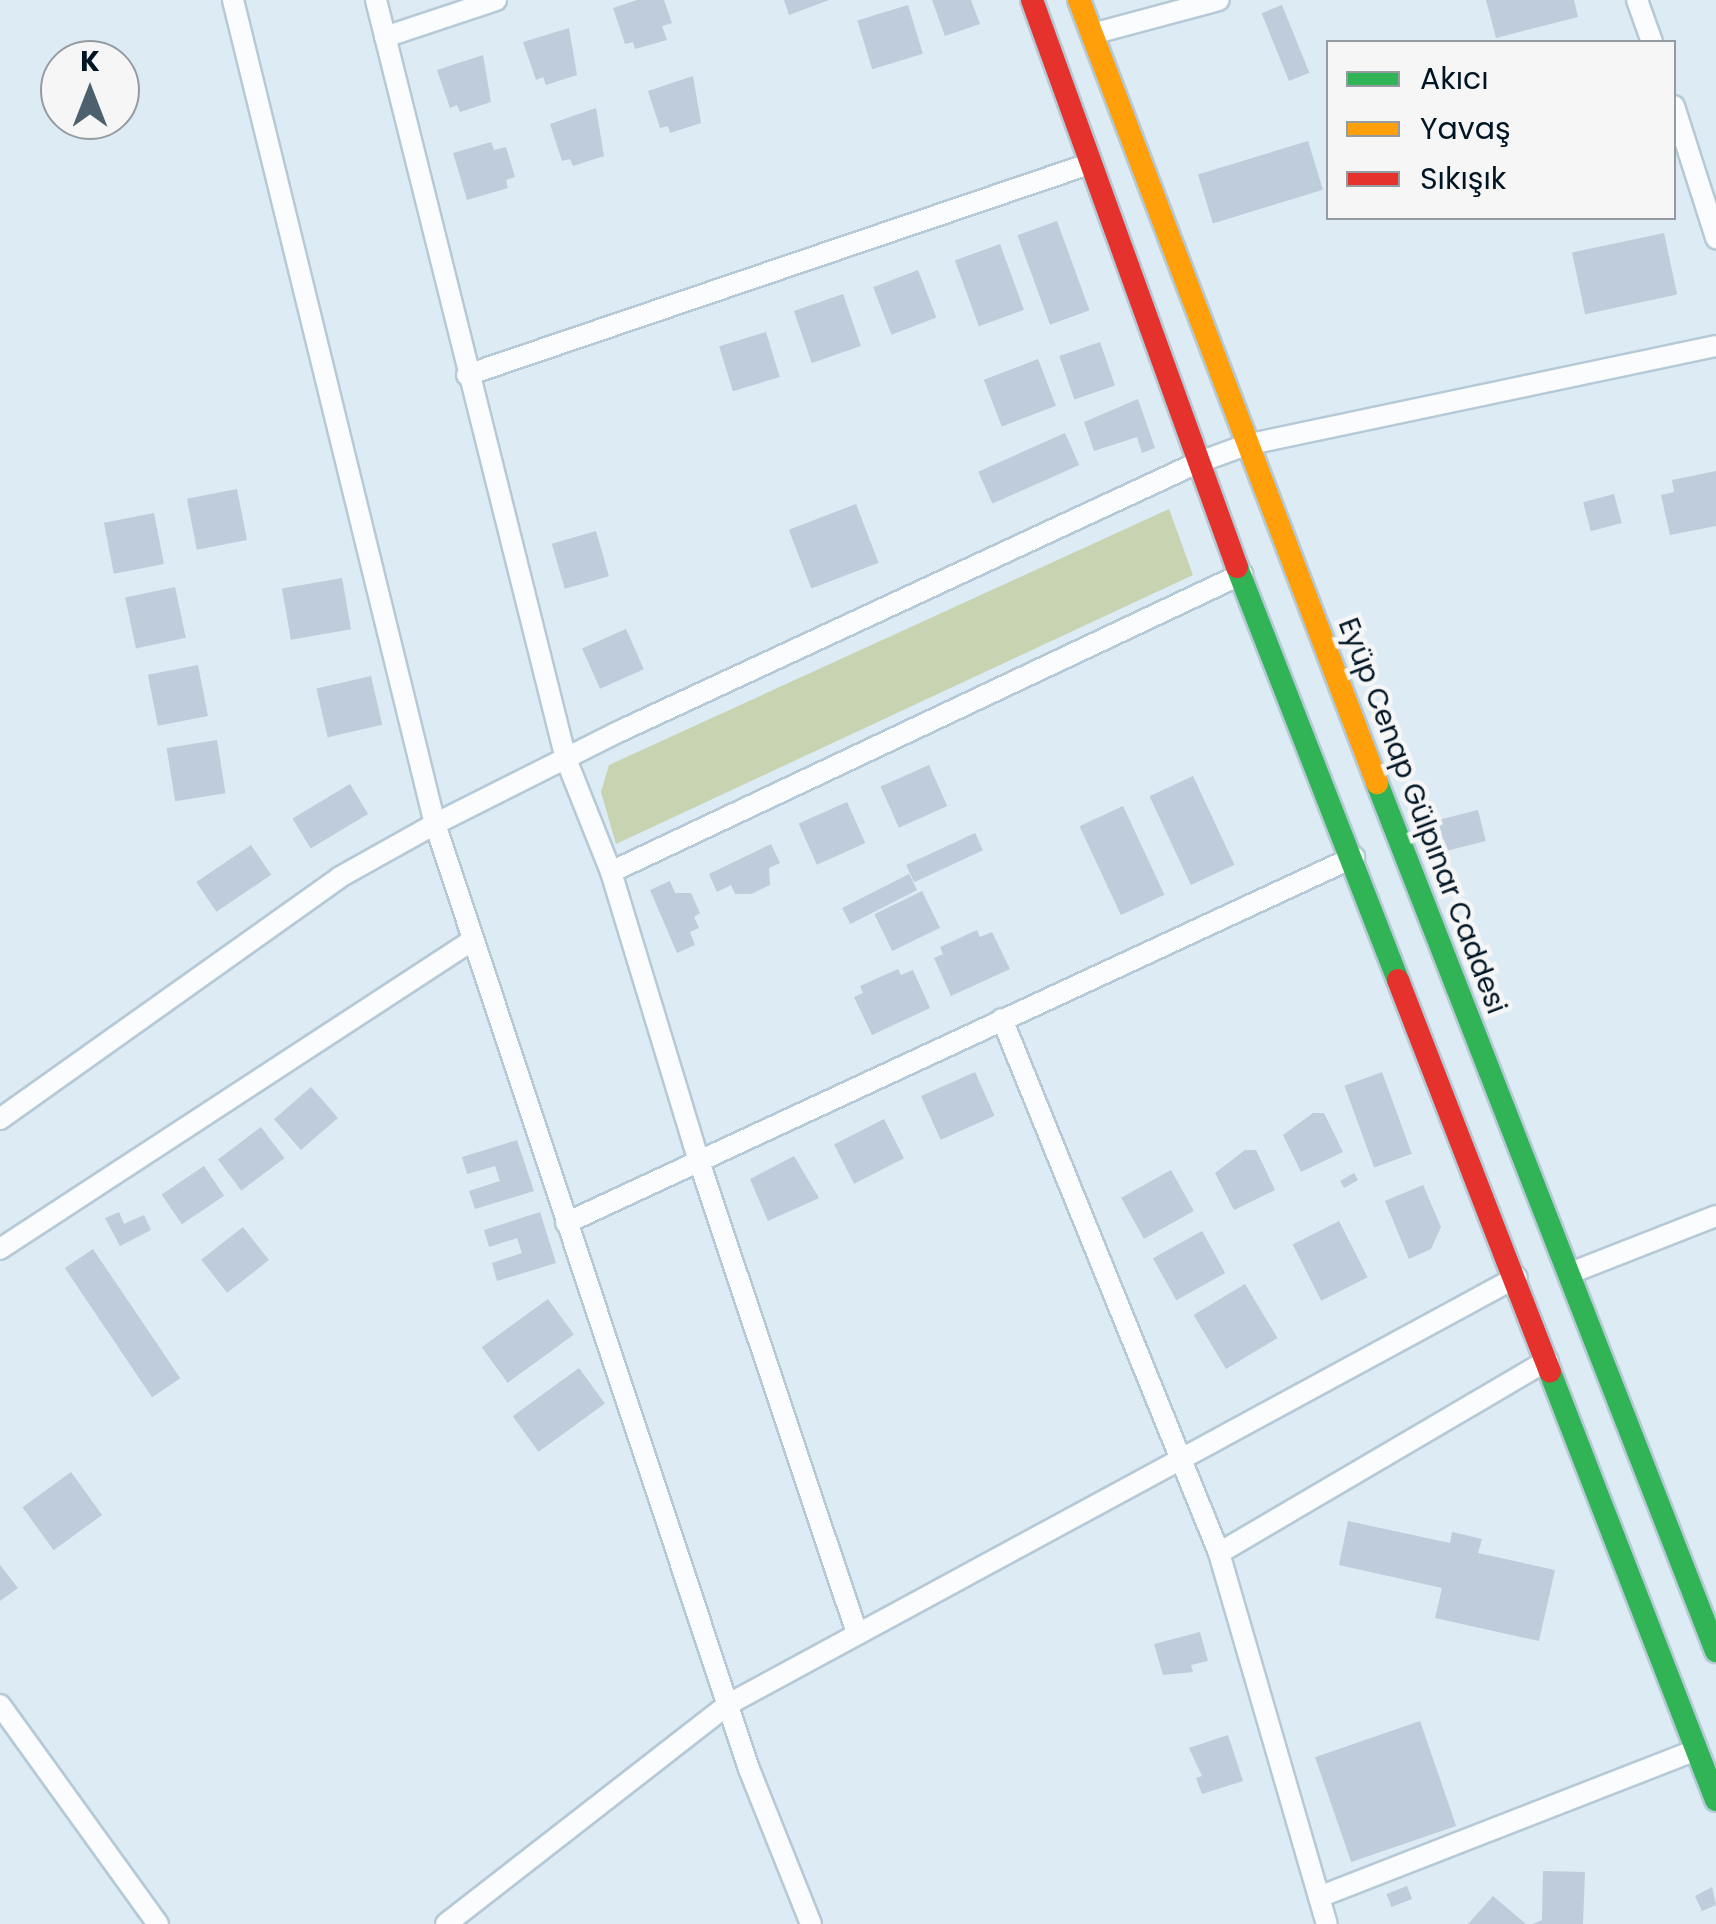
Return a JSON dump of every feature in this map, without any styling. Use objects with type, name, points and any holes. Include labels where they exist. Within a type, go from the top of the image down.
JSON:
[{"type":"main road","points":[[1032,0],[1197,463],[1354,856],[1716,1800]]},
{"type":"main road","name":"Eyüp Cenap Gülpınar Caddesi","points":[[1079,0],[1246,445],[1716,1651]]},
{"type":"street","points":[[233,0],[435,824],[728,1705],[810,1924]]},
{"type":"street","points":[[376,0],[566,759],[611,872],[699,1161],[857,1634]]},
{"type":"street","points":[[385,37],[496,0]]},
{"type":"street","points":[[1092,34],[1219,0]]},
{"type":"street","points":[[1638,0],[1651,40]]},
{"type":"street","points":[[1676,112],[1716,238]]},
{"type":"street","points":[[468,376],[1090,164]]},
{"type":"street","points":[[0,1119],[340,878],[435,824],[1197,463],[1246,445],[1716,346]]},
{"type":"street","points":[[611,872],[1242,574]]},
{"type":"street","points":[[566,1223],[1354,856]]},
{"type":"street","points":[[0,1249],[473,940]]},
{"type":"street","points":[[1002,1019],[1219,1553],[1328,1924]]},
{"type":"street","points":[[1568,1274],[1716,1216]]},
{"type":"street","points":[[446,1924],[728,1705],[1517,1277]]},
{"type":"street","points":[[1219,1553],[1548,1360]]},
{"type":"street","points":[[0,1705],[158,1924]]},
{"type":"street","points":[[1319,1897],[1697,1750]]},
{"type":"green space","points":[[1169,509],[1193,575],[616,844],[601,792],[609,765]]},
{"type":"building","points":[[637,0],[664,0],[672,23],[662,26],[667,40],[635,49],[633,42],[625,44],[613,8]]},
{"type":"building","points":[[784,0],[829,0],[789,15]]},
{"type":"building","points":[[932,0],[971,0],[980,24],[945,36]]},
{"type":"building","points":[[1486,0],[1574,0],[1578,17],[1496,38]]},
{"type":"building","points":[[908,5],[923,54],[872,69],[857,20]]},
{"type":"building","points":[[1282,5],[1309,73],[1289,81],[1262,13]]},
{"type":"building","points":[[569,28],[577,75],[546,85],[543,77],[536,80],[523,42]]},
{"type":"building","points":[[483,55],[491,102],[460,112],[457,105],[450,108],[437,70]]},
{"type":"building","points":[[693,76],[701,123],[670,133],[668,126],[660,128],[648,91]]},
{"type":"building","points":[[596,108],[604,156],[573,166],[570,159],[562,161],[550,124]]},
{"type":"building","points":[[1308,141],[1323,190],[1213,223],[1198,175]]},
{"type":"building","points":[[491,142],[494,150],[506,147],[515,177],[506,180],[508,188],[467,200],[453,153]]},
{"type":"building","points":[[1057,221],[1089,310],[1050,325],[1018,235]]},
{"type":"building","points":[[1664,233],[1677,295],[1585,314],[1572,253]]},
{"type":"building","points":[[1000,244],[1024,310],[979,326],[955,260]]},
{"type":"building","points":[[918,270],[936,318],[891,335],[873,287]]},
{"type":"building","points":[[843,294],[861,346],[812,363],[794,311]]},
{"type":"building","points":[[766,332],[780,377],[733,391],[719,346]]},
{"type":"building","points":[[1100,342],[1115,385],[1074,399],[1059,356]]},
{"type":"building","points":[[1038,359],[1056,406],[1002,426],[984,380]]},
{"type":"building","points":[[1138,399],[1155,448],[1142,453],[1137,437],[1094,451],[1084,422]]},
{"type":"building","points":[[1065,433],[1079,465],[992,504],[978,472]]},
{"type":"building","points":[[1716,471],[1716,526],[1670,535],[1661,495],[1674,492],[1672,480]]},
{"type":"building","points":[[237,489],[247,540],[197,550],[187,499]]},
{"type":"building","points":[[1614,494],[1622,523],[1591,531],[1583,502]]},
{"type":"building","points":[[856,504],[879,563],[811,589],[789,530]]},
{"type":"building","points":[[154,513],[164,564],[114,574],[104,523]]},
{"type":"building","points":[[596,531],[609,576],[565,589],[552,544]]},
{"type":"building","points":[[342,578],[351,629],[291,640],[282,589]]},
{"type":"building","points":[[175,587],[186,638],[136,648],[125,598]]},
{"type":"building","points":[[626,629],[644,669],[600,689],[582,649]]},
{"type":"building","points":[[198,665],[208,716],[158,726],[148,675]]},
{"type":"building","points":[[371,676],[382,725],[328,737],[316,689]]},
{"type":"building","points":[[217,740],[225,793],[175,801],[167,748]]},
{"type":"building","points":[[929,765],[947,806],[899,828],[881,787]]},
{"type":"building","points":[[1193,776],[1234,865],[1191,885],[1149,796]]},
{"type":"building","points":[[350,784],[368,814],[311,849],[293,819]]},
{"type":"building","points":[[847,802],[865,843],[817,865],[799,824]]},
{"type":"building","points":[[1123,806],[1164,895],[1121,915],[1079,826]]},
{"type":"building","points":[[1478,810],[1486,841],[1446,851],[1438,820]]},
{"type":"building","points":[[975,833],[983,850],[914,882],[906,865]]},
{"type":"building","points":[[771,844],[780,863],[769,868],[770,885],[751,894],[735,894],[731,885],[717,892],[709,874]]},
{"type":"building","points":[[251,845],[271,875],[216,912],[196,882]]},
{"type":"building","points":[[909,874],[917,890],[850,924],[842,908]]},
{"type":"building","points":[[670,881],[675,893],[691,893],[700,913],[694,917],[699,928],[690,932],[695,945],[677,953],[650,890]]},
{"type":"building","points":[[922,891],[940,928],[892,951],[874,914]]},
{"type":"building","points":[[977,930],[980,937],[992,932],[1010,969],[951,996],[934,958],[943,954],[940,947]]},
{"type":"building","points":[[898,969],[901,975],[913,970],[930,1008],[872,1035],[854,997],[863,993],[860,986]]},
{"type":"building","points":[[975,1072],[995,1116],[941,1140],[921,1096]]},
{"type":"building","points":[[1382,1072],[1412,1154],[1374,1167],[1344,1086]]},
{"type":"building","points":[[311,1087],[338,1118],[301,1150],[274,1119]]},
{"type":"building","points":[[1313,1113],[1324,1113],[1343,1152],[1301,1172],[1283,1135]]},
{"type":"building","points":[[884,1119],[904,1158],[854,1184],[834,1144]]},
{"type":"building","points":[[261,1127],[284,1158],[241,1191],[218,1159]]},
{"type":"building","points":[[517,1140],[534,1191],[475,1209],[469,1191],[500,1181],[495,1166],[467,1174],[462,1157]]},
{"type":"building","points":[[1245,1150],[1256,1150],[1275,1190],[1234,1210],[1215,1173]]},
{"type":"building","points":[[794,1156],[819,1198],[768,1221],[750,1179]]},
{"type":"building","points":[[204,1166],[224,1196],[182,1224],[162,1195]]},
{"type":"building","points":[[1171,1170],[1194,1211],[1144,1239],[1121,1198]]},
{"type":"building","points":[[1354,1173],[1358,1180],[1344,1188],[1340,1181]]},
{"type":"building","points":[[1423,1185],[1441,1227],[1431,1249],[1409,1259],[1385,1201]]},
{"type":"building","points":[[119,1212],[124,1224],[144,1215],[151,1230],[120,1246],[105,1218]]},
{"type":"building","points":[[540,1212],[556,1263],[497,1281],[492,1263],[522,1253],[517,1238],[489,1247],[484,1230]]},
{"type":"building","points":[[1339,1221],[1368,1277],[1321,1301],[1293,1245]]},
{"type":"building","points":[[243,1227],[269,1260],[227,1293],[201,1260]]},
{"type":"building","points":[[1202,1231],[1225,1273],[1176,1300],[1153,1258]]},
{"type":"building","points":[[93,1249],[180,1378],[152,1397],[65,1268]]},
{"type":"building","points":[[1245,1284],[1277,1338],[1226,1369],[1194,1315]]},
{"type":"building","points":[[548,1299],[574,1335],[508,1383],[482,1347]]},
{"type":"building","points":[[579,1368],[605,1404],[539,1452],[513,1416]]},
{"type":"building","points":[[71,1472],[102,1515],[54,1550],[22,1507]]},
{"type":"building","points":[[1348,1521],[1450,1543],[1452,1532],[1482,1539],[1478,1553],[1555,1570],[1539,1641],[1435,1618],[1442,1588],[1339,1565]]},
{"type":"building","points":[[0,1565],[18,1588],[0,1601]]},
{"type":"building","points":[[1200,1632],[1208,1661],[1191,1665],[1193,1672],[1163,1675],[1154,1644]]},
{"type":"building","points":[[1420,1721],[1456,1826],[1351,1862],[1315,1757]]},
{"type":"building","points":[[1228,1735],[1243,1781],[1202,1794],[1196,1778],[1202,1776],[1189,1748]]},
{"type":"building","points":[[1543,1871],[1585,1872],[1583,1924],[1533,1924],[1542,1920]]},
{"type":"building","points":[[1407,1886],[1412,1899],[1391,1907],[1386,1894]]},
{"type":"building","points":[[1712,1887],[1716,1905],[1702,1911],[1695,1896]]},
{"type":"building","points":[[1493,1896],[1526,1924],[1468,1924]]},
{"type":"traffic: fast","points":[[1237,567],[1398,980]]},
{"type":"traffic: fast","points":[[1377,783],[1716,1651]]},
{"type":"traffic: fast","points":[[1550,1372],[1716,1800]]},
{"type":"traffic: slow","points":[[1079,0],[1377,783]]},
{"type":"traffic: jam","points":[[1032,0],[1237,567]]},
{"type":"traffic: jam","points":[[1398,980],[1550,1372]]}]
